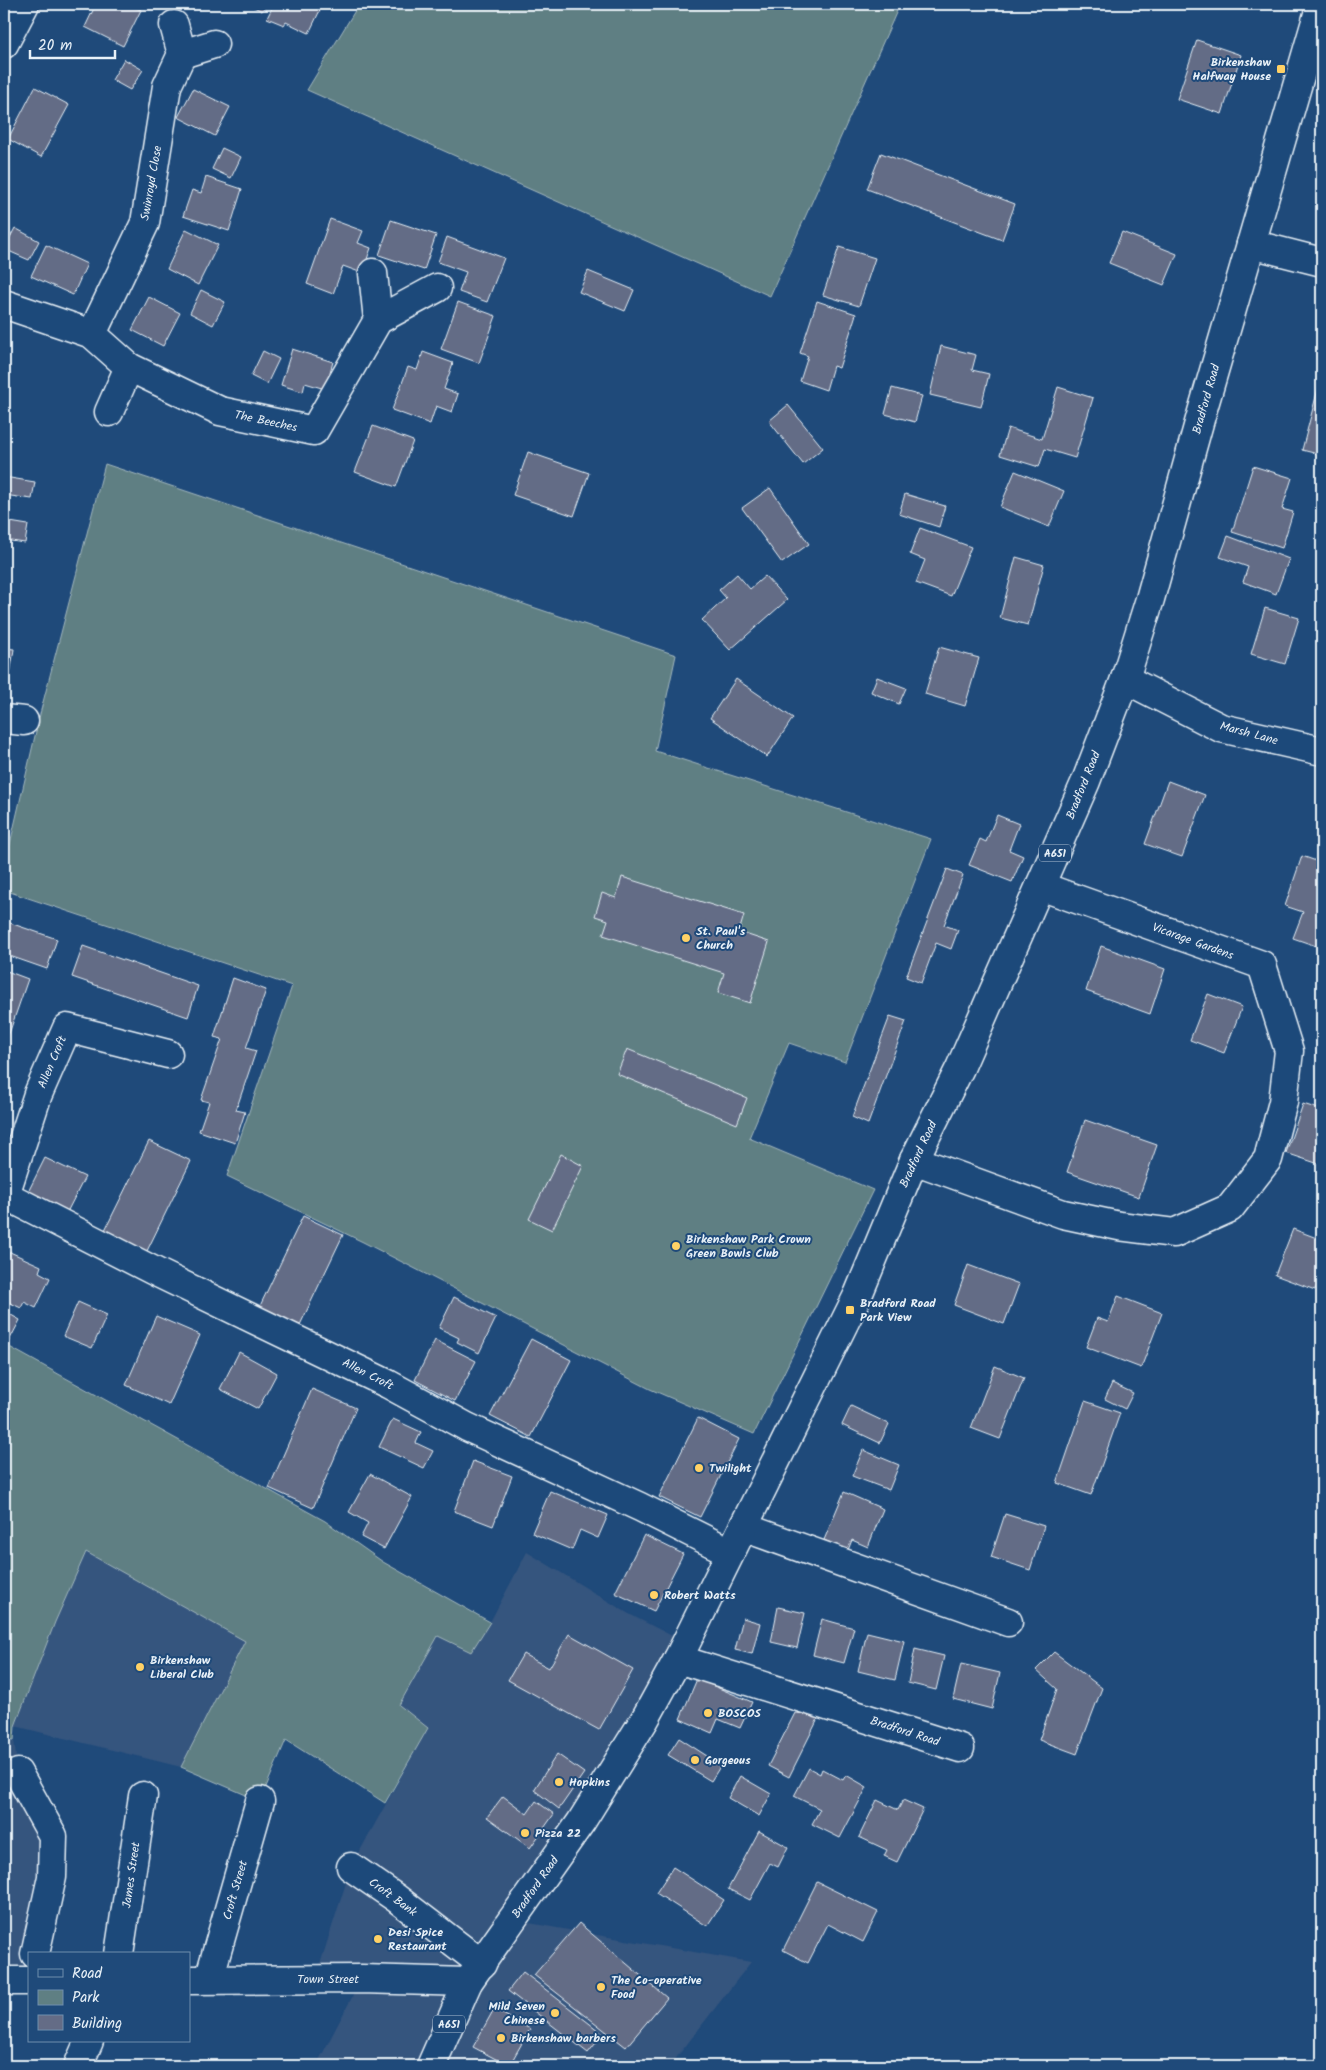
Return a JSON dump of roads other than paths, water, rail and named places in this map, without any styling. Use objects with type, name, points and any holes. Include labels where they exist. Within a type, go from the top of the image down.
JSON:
[{"type":"street","points":[[4,44],[25,4]]},
{"type":"street","name":"Bradford Road","points":[[431,2066],[475,1973],[581,1822],[645,1719],[678,1659],[858,1295],[914,1160],[960,1068],[1086,781],[1125,679],[1150,600],[1321,4]]},
{"type":"street","points":[[174,25],[182,54],[214,44]]},
{"type":"street","name":"Swinroyd Close","points":[[92,334],[145,223],[167,86],[182,54]]},
{"type":"street","points":[[1251,244],[1322,262]]},
{"type":"street","points":[[373,273],[378,320],[437,288]]},
{"type":"street","points":[[4,304],[92,334],[130,367],[108,412]]},
{"type":"street","name":"The Beeches","points":[[130,367],[220,411],[314,431],[378,320]]},
{"type":"street","name":"Marsh Lane","points":[[1125,679],[1221,728],[1322,751]]},
{"type":"street","name":"Vicarage Gardens","points":[[914,1160],[1063,1214],[1119,1226],[1174,1233],[1230,1208],[1268,1159],[1283,1102],[1290,1051],[1262,965],[1040,886]]},
{"type":"street","name":"Allen Croft","points":[[168,1054],[67,1028],[38,1094],[4,1197],[388,1384],[467,1427],[730,1552]]},
{"type":"street","points":[[743,1527],[1008,1622]]},
{"type":"street","name":"Bradford Road","points":[[678,1659],[960,1748]]},
{"type":"street","points":[[18,1773],[53,1836],[52,1877],[35,1952]]},
{"type":"street","name":"James Street","points":[[119,1952],[143,1796]]},
{"type":"street","name":"Croft Street","points":[[199,1979],[260,1800]]},
{"type":"street","name":"Croft Bank","points":[[351,1867],[475,1973]]},
{"type":"street","name":"Town Street","points":[[199,1979],[475,1973]]},
{"type":"street","points":[[4,1981],[28,1981]]},
{"type":"street","points":[[78,2066],[89,2042]]},
{"type":"place","name":"Birkenshaw Halfway House","points":[[1281,69]]},
{"type":"place","name":"St. Paul's Church","points":[[686,938]]},
{"type":"place","name":"Birkenshaw Park Crown Green Bowls Club","points":[[676,1246]]},
{"type":"place","name":"Bradford Road Park View","points":[[850,1310]]},
{"type":"place","name":"Twilight","points":[[699,1468]]},
{"type":"place","name":"Robert Watts","points":[[654,1595]]},
{"type":"place","name":"Birkenshaw Liberal Club","points":[[140,1667]]},
{"type":"place","name":"BOSCOS","points":[[708,1713]]},
{"type":"place","name":"Gorgeous","points":[[695,1760]]},
{"type":"place","name":"Hopkins","points":[[559,1782]]},
{"type":"place","name":"Pizza 22","points":[[525,1833]]},
{"type":"place","name":"Desi Spice Restaurant","points":[[378,1939]]},
{"type":"place","name":"The Co-operative Food","points":[[601,1987]]},
{"type":"place","name":"Mild Seven Chinese","points":[[555,2013]]},
{"type":"place","name":"Birkenshaw barbers","points":[[501,2038]]}]
